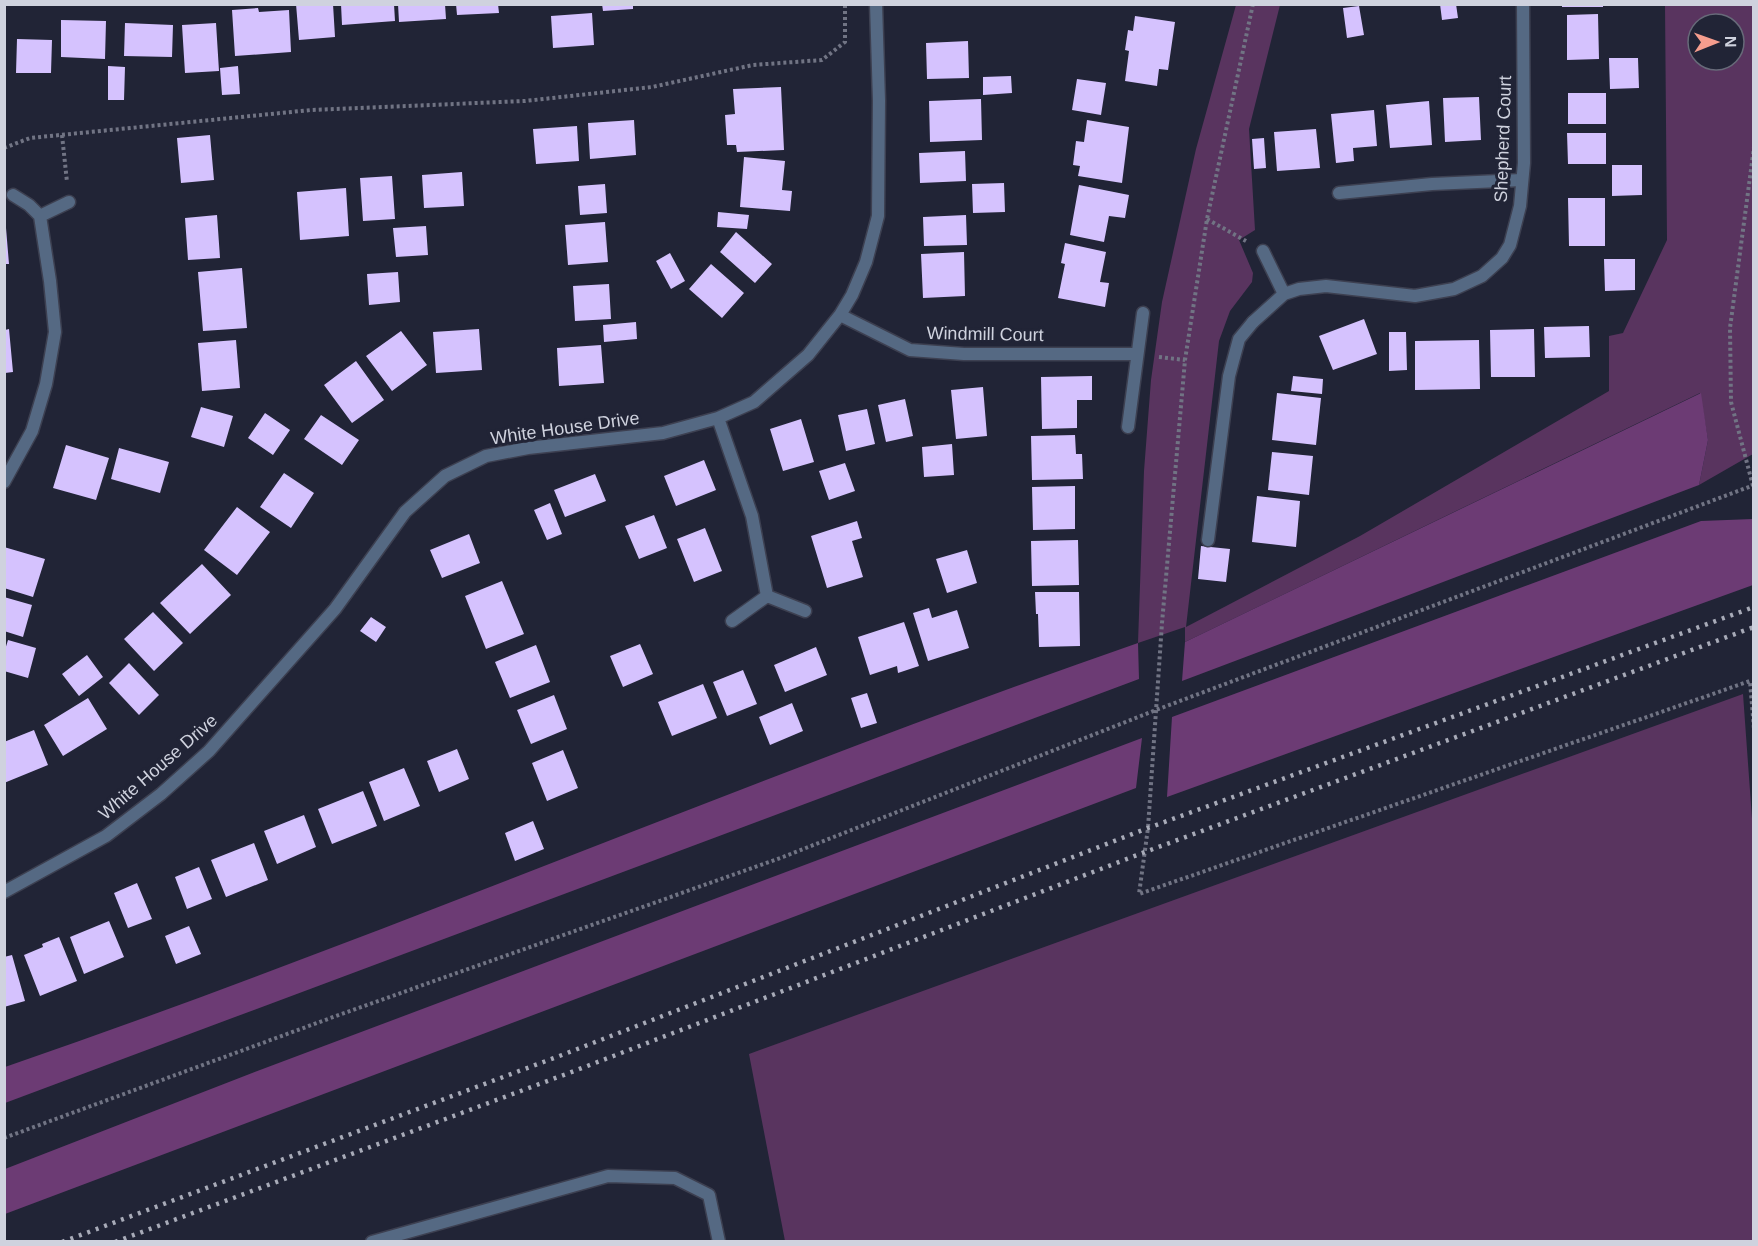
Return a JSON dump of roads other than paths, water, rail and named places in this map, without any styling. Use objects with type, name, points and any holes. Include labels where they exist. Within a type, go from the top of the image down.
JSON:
[{"type":"street","name":"White House Drive","points":[[4,892],[54,867],[106,836],[161,794],[209,751],[335,609],[405,512],[445,476],[486,456],[528,448],[663,433],[718,418],[754,402],[808,355],[840,315],[852,295],[866,262],[878,216],[879,100],[876,4]]},
{"type":"street","name":"Shepherd Court","points":[[1208,540],[1229,376],[1239,339],[1253,322],[1284,294],[1299,289],[1326,286],[1415,296],[1454,289],[1482,276],[1502,258],[1510,245],[1520,206],[1524,163],[1523,4]]},
{"type":"street","points":[[1339,193],[1432,184],[1522,180]]},
{"type":"street","points":[[4,482],[32,432],[46,384],[55,332],[40,216],[29,205],[13,195]]},
{"type":"street","points":[[40,216],[69,202]]},
{"type":"street","points":[[1263,251],[1284,294]]},
{"type":"street","points":[[1128,427],[1143,313]]},
{"type":"street","name":"Windmill Court","points":[[840,315],[910,350],[964,354],[1137,354]]},
{"type":"street","points":[[718,418],[752,516],[767,596]]},
{"type":"street","points":[[767,596],[805,611]]},
{"type":"street","points":[[732,621],[767,596]]},
{"type":"street","points":[[372,1242],[608,1176],[675,1178],[709,1195],[719,1242]]},
{"type":"railway","points":[[62,1242],[562,1055],[1148,828],[1754,607]]},
{"type":"railway","points":[[115,1242],[569,1073],[1145,852],[1754,627]]}]
